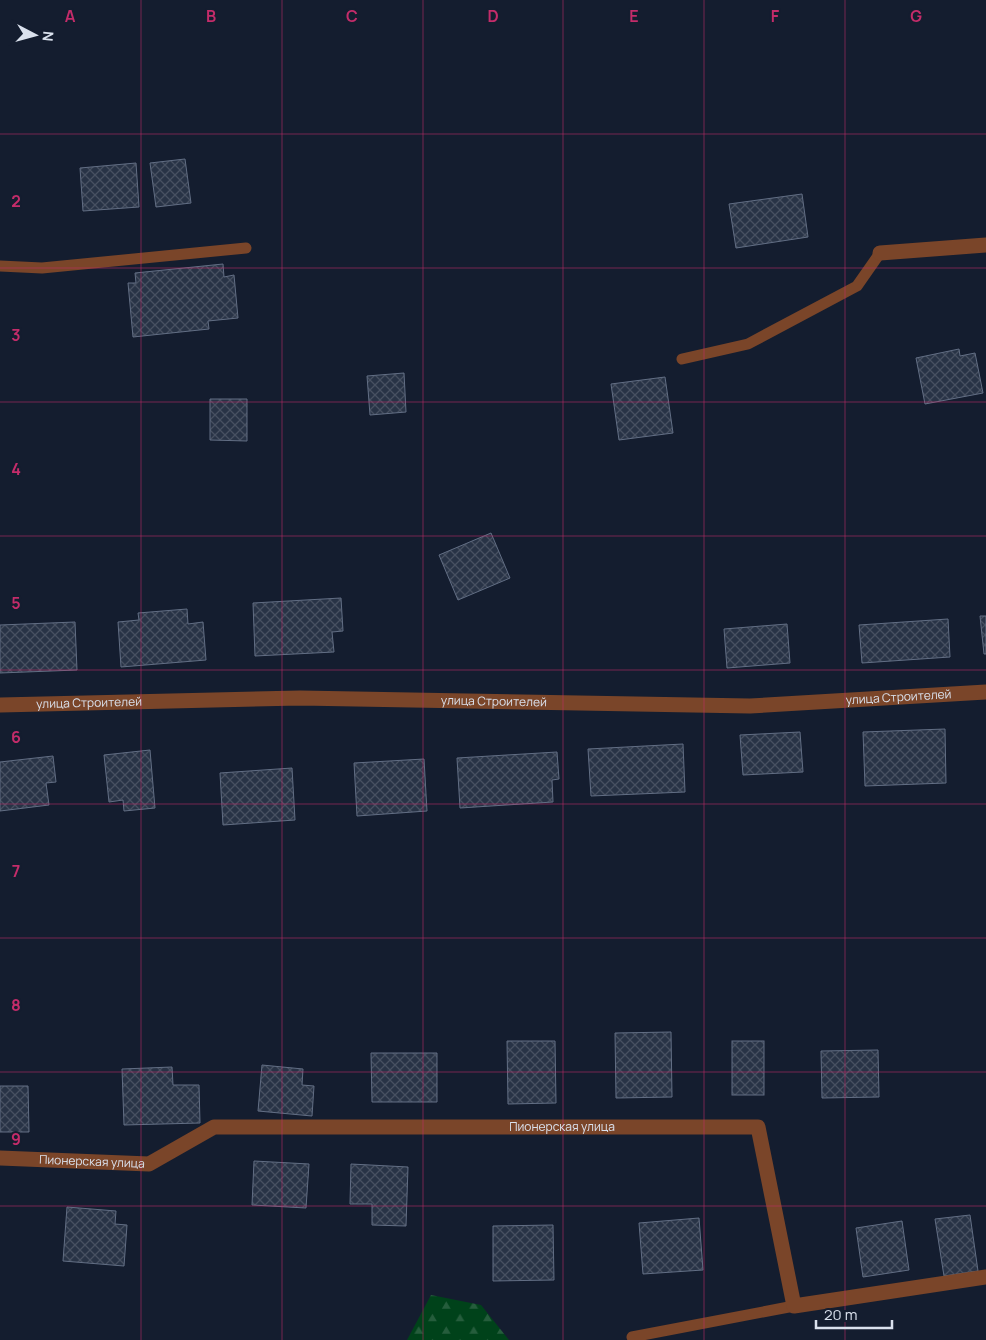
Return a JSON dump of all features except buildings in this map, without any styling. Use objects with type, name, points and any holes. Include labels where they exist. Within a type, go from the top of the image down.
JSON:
[{"type":"street","points":[[880,253],[986,245]]},
{"type":"street","name":"улица Строителей","points":[[0,705],[300,698],[750,706],[986,692]]},
{"type":"street","name":"Пионерская улица","points":[[0,1158],[149,1164],[214,1126],[758,1127],[794,1306]]},
{"type":"street","points":[[794,1306],[986,1277]]},
{"type":"lane","points":[[0,266],[42,268],[246,248]]},
{"type":"lane","points":[[682,359],[748,344],[857,286],[880,253]]},
{"type":"lane","points":[[632,1337],[794,1306]]},
{"type":"green space","points":[[431,1295],[481,1305],[509,1340],[407,1340]]}]
